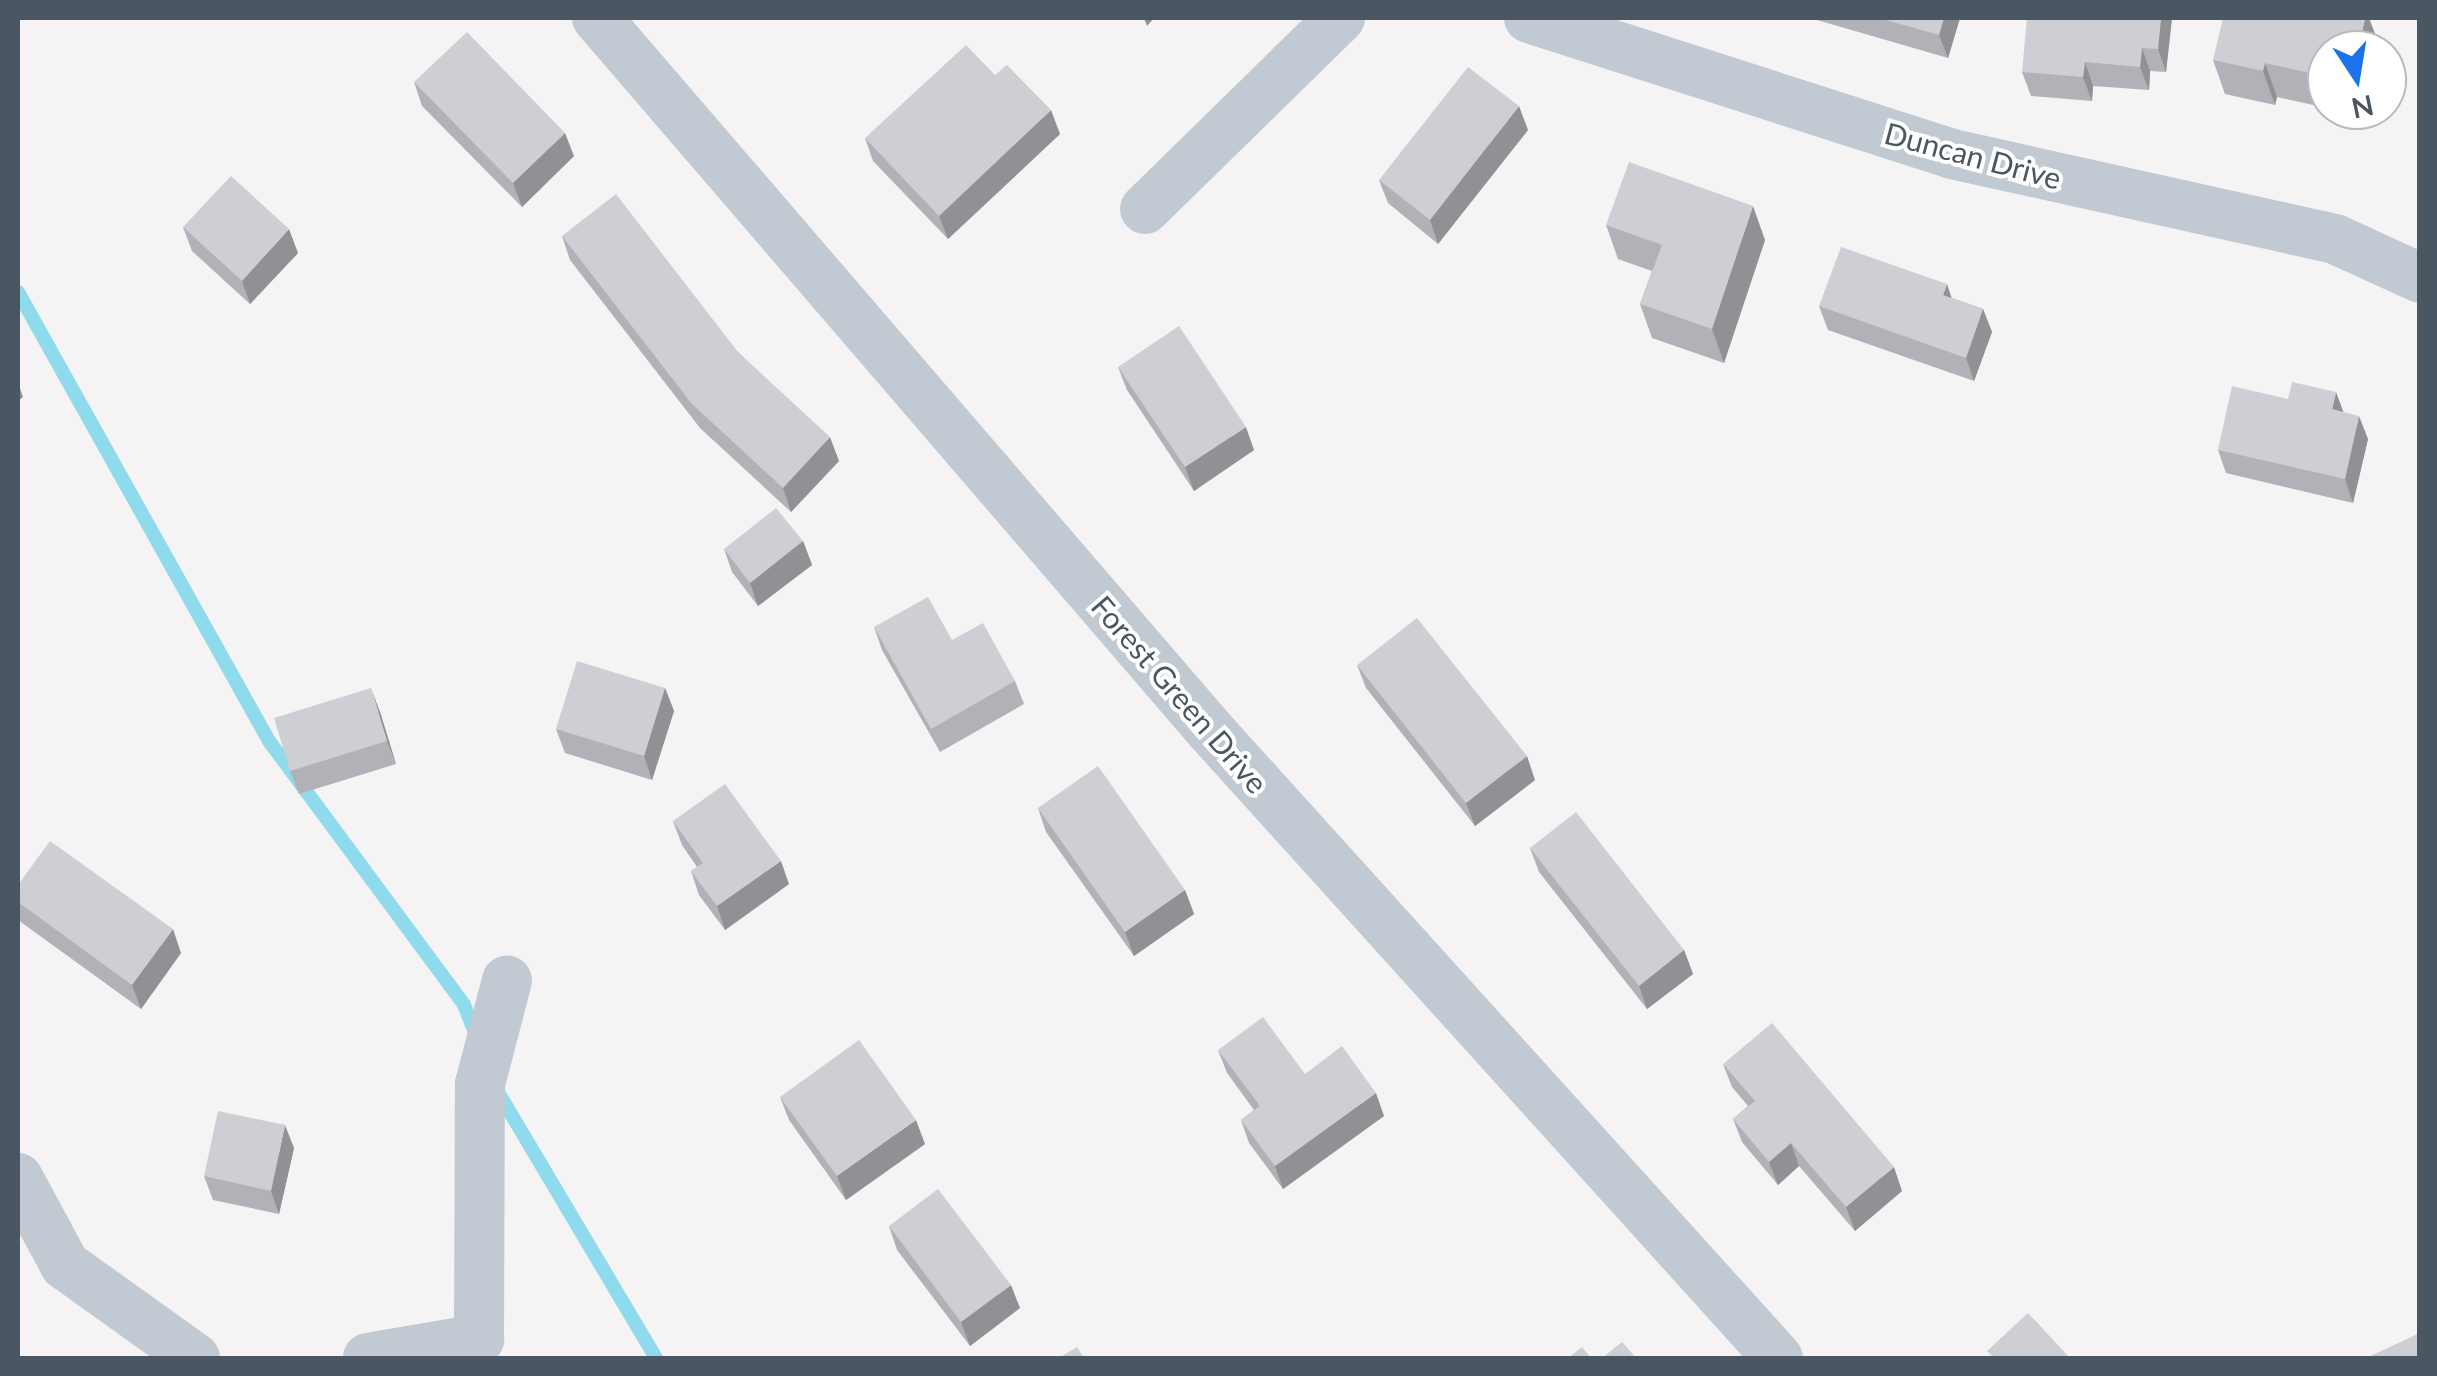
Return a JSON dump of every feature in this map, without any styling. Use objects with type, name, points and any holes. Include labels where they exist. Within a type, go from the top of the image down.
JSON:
[{"type":"street","name":"Forest Green Drive","points":[[597,18],[1209,729],[1778,1358]]},
{"type":"street","points":[[1145,210],[1340,18]]},
{"type":"street","name":"Duncan Drive","points":[[1529,18],[1952,154],[2335,239],[2420,278]]},
{"type":"street","points":[[368,1358],[489,1349],[480,1084],[507,980]]},
{"type":"street","points":[[18,1178],[64,1265],[195,1358]]},
{"type":"building","points":[[1879,18],[1944,18],[1939,35]]},
{"type":"building","points":[[2027,18],[2161,18],[2158,49],[2142,48],[2140,67],[2085,62],[2083,77],[2022,72]]},
{"type":"building","points":[[2223,18],[2365,18],[2362,30],[2307,30],[2307,72],[2265,63],[2263,71],[2213,60]]},
{"type":"building","points":[[467,32],[565,133],[513,183],[414,82]]},
{"type":"building","points":[[966,45],[995,75],[1007,65],[1051,110],[939,216],[865,138]]},
{"type":"building","points":[[1468,67],[1519,106],[1430,220],[1379,180]]},
{"type":"building","points":[[1629,162],[1753,206],[1712,329],[1640,304],[1662,245],[1606,225]]},
{"type":"building","points":[[231,176],[289,229],[242,281],[183,227]]},
{"type":"building","points":[[616,194],[738,352],[830,437],[783,488],[692,404],[562,236]]},
{"type":"building","points":[[1841,247],[1947,284],[1943,295],[1983,309],[1966,358],[1819,306]]},
{"type":"building","points":[[1179,326],[1246,427],[1185,467],[1118,367]]},
{"type":"building","points":[[2292,382],[2336,392],[2332,409],[2359,416],[2345,479],[2218,450],[2232,386],[2288,399]]},
{"type":"building","points":[[776,508],[803,541],[750,583],[724,549]]},
{"type":"building","points":[[928,597],[952,640],[983,623],[1015,681],[931,729],[874,627]]},
{"type":"building","points":[[1417,618],[1527,756],[1466,803],[1357,665]]},
{"type":"building","points":[[577,661],[665,688],[644,756],[556,729]]},
{"type":"building","points":[[371,688],[387,741],[290,771],[274,718]]},
{"type":"building","points":[[1098,766],[1185,890],[1125,932],[1038,808]]},
{"type":"building","points":[[725,784],[781,861],[717,906],[691,871],[703,863],[673,821]]},
{"type":"building","points":[[1576,812],[1684,950],[1639,986],[1530,848]]},
{"type":"building","points":[[50,841],[173,929],[132,985],[18,902],[18,885]]},
{"type":"building","points":[[1263,1017],[1305,1074],[1342,1046],[1376,1093],[1275,1166],[1241,1120],[1260,1106],[1218,1050]]},
{"type":"building","points":[[1772,1023],[1894,1167],[1846,1207],[1791,1143],[1769,1162],[1733,1119],[1755,1101],[1723,1064]]},
{"type":"building","points":[[859,1040],[916,1120],[837,1176],[780,1097]]},
{"type":"building","points":[[218,1111],[285,1125],[271,1191],[204,1176]]},
{"type":"building","points":[[938,1189],[1011,1285],[961,1322],[889,1226]]},
{"type":"building","points":[[2028,1313],[2070,1358],[1994,1358],[1987,1351]]},
{"type":"building","points":[[2420,1333],[2420,1358],[2366,1358]]},
{"type":"building","points":[[1622,1342],[1636,1358],[1602,1358]]},
{"type":"building","points":[[1077,1347],[1084,1358],[1059,1358]]},
{"type":"building","points":[[1582,1347],[1591,1358],[1568,1358]]},
{"type":"waterway","points":[[18,292],[269,741],[464,1005],[476,1035]]},
{"type":"waterway","points":[[498,1092],[656,1358]]}]
